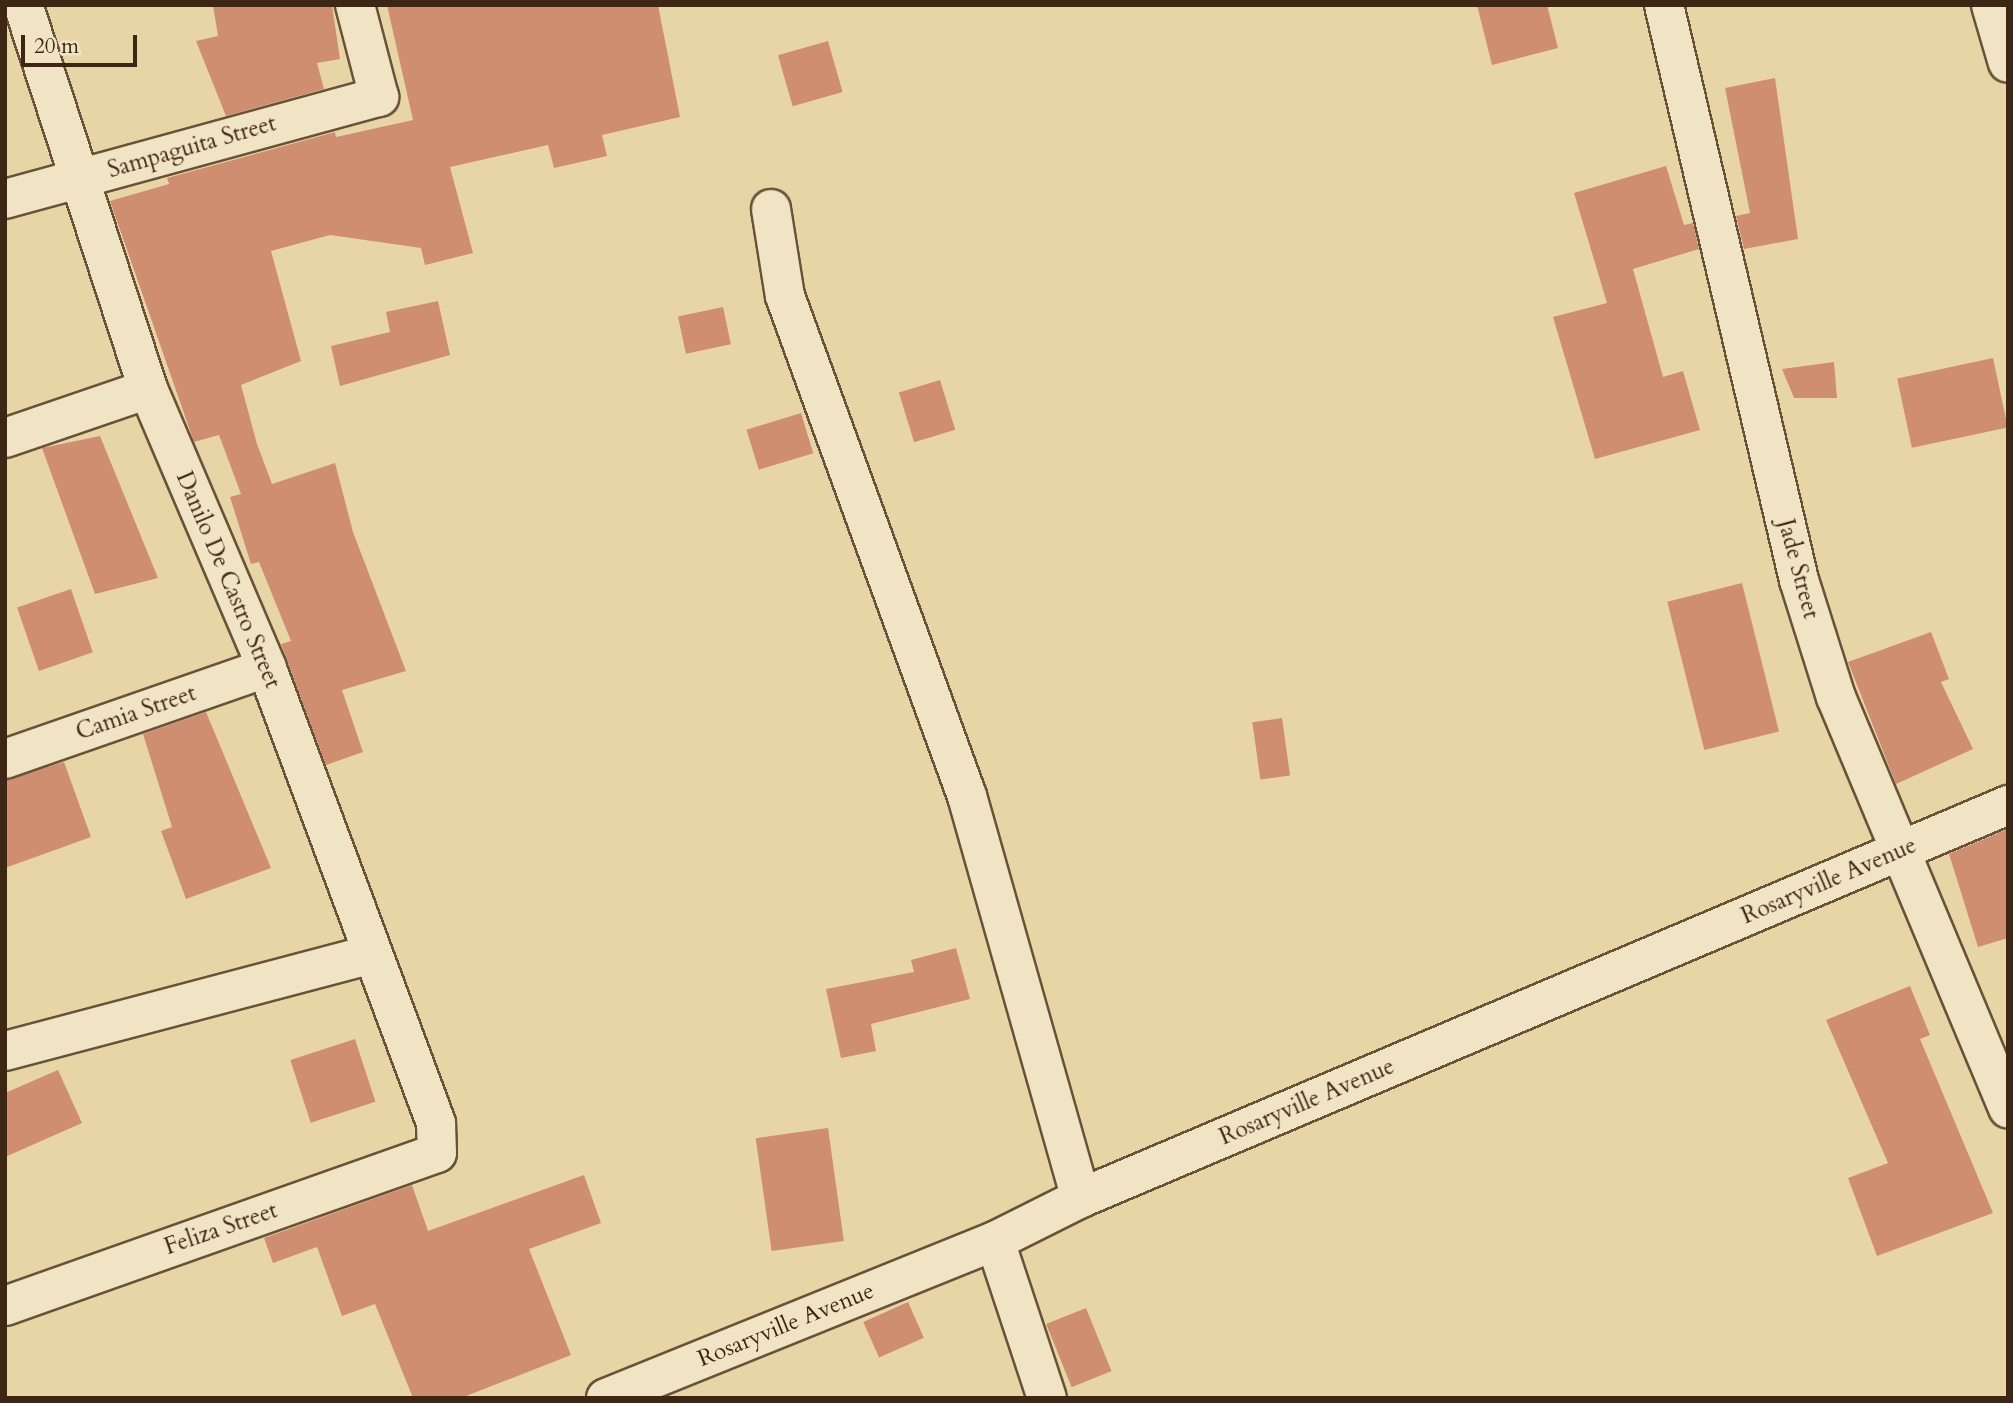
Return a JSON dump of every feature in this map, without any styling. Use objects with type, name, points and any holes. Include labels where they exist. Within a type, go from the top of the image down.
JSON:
[{"type":"street","name":"Danilo De Castro Street","points":[[23,5],[84,179],[148,389],[267,668],[436,1123],[437,1153]]},
{"type":"street","name":"Sampaguita Street","points":[[5,199],[379,97],[355,5]]},
{"type":"street","name":"Jade Street","points":[[1664,5],[1799,580],[1836,697],[2008,1109]]},
{"type":"street","points":[[1991,5],[2008,64]]},
{"type":"street","points":[[771,209],[785,296],[967,796],[1081,1198]]},
{"type":"street","points":[[5,438],[148,389]]},
{"type":"street","name":"Camia Street","points":[[5,759],[267,668]]},
{"type":"street","name":"Rosaryville Avenue","points":[[606,1398],[995,1241],[1081,1198],[2008,805]]},
{"type":"street","points":[[5,1051],[371,954]]},
{"type":"street","name":"Feliza Street","points":[[5,1307],[437,1153]]},
{"type":"street","points":[[995,1241],[1047,1398]]},
{"type":"building","points":[[213,5],[332,5],[340,59],[317,63],[324,89],[226,116],[196,41],[218,36]]},
{"type":"building","points":[[387,5],[658,5],[680,117],[602,135],[607,156],[554,168],[548,145],[450,167],[473,253],[425,265],[421,248],[330,235],[271,251],[301,361],[241,385],[257,444],[272,484],[335,463],[353,532],[406,671],[342,690],[363,752],[326,765],[281,644],[291,641],[259,562],[251,564],[230,497],[241,494],[219,435],[194,442],[110,201],[169,184],[167,178],[335,132],[336,137],[413,120]]},
{"type":"building","points":[[1477,5],[1547,5],[1558,48],[1492,65]]},
{"type":"building","points":[[828,41],[843,92],[793,106],[778,55]]},
{"type":"building","points":[[1775,78],[1798,239],[1744,249],[1736,216],[1750,213],[1725,88]]},
{"type":"building","points":[[1666,166],[1684,225],[1693,223],[1699,249],[1633,269],[1663,377],[1683,371],[1700,430],[1595,459],[1553,317],[1607,303],[1574,193]]},
{"type":"building","points":[[438,301],[450,355],[340,386],[331,346],[390,332],[386,312]]},
{"type":"building","points":[[723,307],[731,344],[686,354],[678,317]]},
{"type":"building","points":[[1993,358],[2008,427],[1912,448],[1897,378]]},
{"type":"building","points":[[1834,362],[1837,398],[1794,398],[1782,369]]},
{"type":"building","points":[[940,380],[955,430],[914,442],[899,393]]},
{"type":"building","points":[[801,413],[813,453],[759,470],[746,430]]},
{"type":"building","points":[[100,436],[158,578],[95,594],[42,448]]},
{"type":"building","points":[[1742,583],[1779,731],[1704,750],[1667,602]]},
{"type":"building","points":[[71,589],[93,652],[39,671],[17,608]]},
{"type":"building","points":[[1931,632],[1949,679],[1941,682],[1973,749],[1896,784],[1848,662]]},
{"type":"building","points":[[206,712],[271,868],[186,899],[161,831],[172,827],[143,734]]},
{"type":"building","points":[[1282,718],[1290,775],[1260,780],[1252,722]]},
{"type":"building","points":[[64,762],[91,837],[5,868],[5,780]]},
{"type":"building","points":[[2008,829],[2008,938],[1978,947],[1949,854]]},
{"type":"building","points":[[956,948],[970,999],[871,1024],[876,1051],[841,1058],[826,989],[914,972],[911,960]]},
{"type":"building","points":[[1910,986],[1930,1035],[1920,1039],[1993,1213],[1877,1256],[1848,1178],[1888,1163],[1826,1020]]},
{"type":"building","points":[[355,1039],[375,1102],[311,1123],[290,1060]]},
{"type":"building","points":[[58,1070],[82,1123],[5,1157],[5,1093]]},
{"type":"building","points":[[828,1128],[844,1241],[772,1251],[756,1138]]},
{"type":"building","points":[[584,1175],[601,1223],[529,1249],[571,1355],[461,1398],[413,1398],[375,1304],[342,1316],[317,1247],[273,1263],[264,1238],[412,1185],[428,1231]]},
{"type":"building","points":[[908,1302],[924,1338],[879,1358],[863,1322]]},
{"type":"building","points":[[1086,1308],[1111,1371],[1072,1387],[1046,1324]]}]
